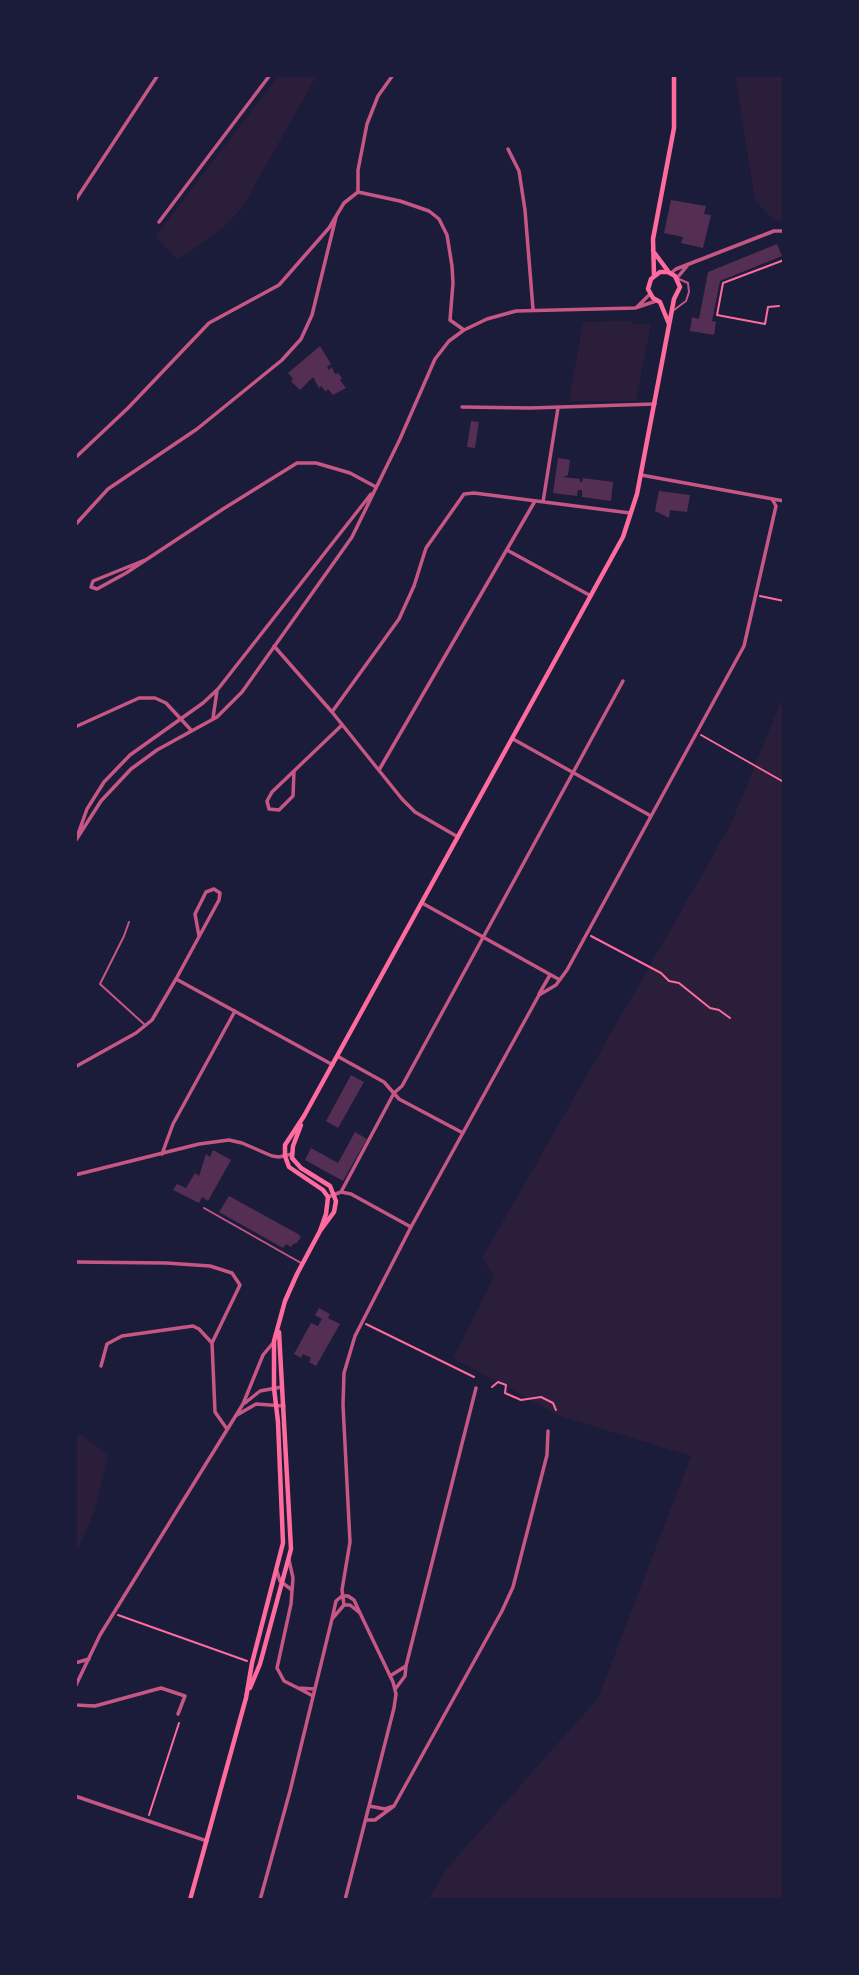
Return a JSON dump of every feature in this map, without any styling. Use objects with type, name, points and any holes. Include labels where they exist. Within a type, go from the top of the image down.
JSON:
[{"type":"main road","points":[[669,324],[658,302],[650,294],[649,284],[654,275],[653,239],[674,128],[674,75]]},
{"type":"main road","points":[[320,1231],[328,1197],[323,1190],[293,1172],[286,1164],[285,1145],[333,1065],[613,556],[632,513],[669,324],[674,311],[674,299],[680,287],[677,278],[653,251]]},
{"type":"main road","points":[[654,275],[660,272],[670,273]]},
{"type":"main road","points":[[658,302],[674,299]]},
{"type":"main road","points":[[246,1698],[249,1662],[283,1543],[274,1341],[285,1301],[320,1231],[334,1212],[336,1201],[330,1186],[298,1165],[292,1154],[304,1116]]},
{"type":"main road","points":[[190,1900],[246,1698],[260,1664],[289,1560],[292,1539],[279,1328]]},
{"type":"street","points":[[75,201],[158,75]]},
{"type":"street","points":[[159,222],[270,75]]},
{"type":"street","points":[[358,192],[358,170],[367,124],[378,96],[393,75]]},
{"type":"street","points":[[508,149],[519,171],[533,309]]},
{"type":"street","points":[[75,457],[128,408],[209,323],[279,285],[321,237],[344,203],[358,192],[400,201],[429,211],[439,219],[447,235],[452,267],[450,320],[464,330]]},
{"type":"street","points":[[75,524],[108,489],[197,429],[282,360],[301,339],[313,315],[336,217]]},
{"type":"street","points":[[670,273],[689,263],[774,231],[784,231]]},
{"type":"street","points":[[677,278],[689,263]]},
{"type":"street","points":[[635,308],[650,294]]},
{"type":"street","points":[[76,840],[101,801],[131,769],[212,719],[242,692],[352,537],[435,359],[449,341],[464,330],[502,314],[533,309],[635,308],[658,302]]},
{"type":"street","points":[[462,407],[558,408],[655,404]]},
{"type":"street","points":[[544,502],[558,408]]},
{"type":"street","points":[[145,560],[93,580],[90,587],[97,589],[126,573],[297,463],[316,463],[350,473],[376,486]]},
{"type":"street","points":[[641,475],[783,501]]},
{"type":"street","points":[[76,840],[87,809],[110,775],[130,755],[218,689],[376,486]]},
{"type":"street","points":[[332,712],[399,619],[414,586],[426,548],[460,497],[468,493],[632,513]]},
{"type":"street","points":[[539,995],[560,980],[744,646],[776,506],[772,499]]},
{"type":"street","points":[[379,771],[535,500]]},
{"type":"street","points":[[776,506],[783,501]]},
{"type":"street","points":[[341,533],[348,530],[352,537]]},
{"type":"street","points":[[506,550],[591,596]]},
{"type":"street","points":[[274,646],[415,813],[458,837]]},
{"type":"street","points":[[328,1197],[341,1192],[394,1093],[402,1086],[623,681]]},
{"type":"street","points":[[212,719],[218,689]]},
{"type":"street","points":[[75,727],[139,698],[155,698],[166,703],[191,730]]},
{"type":"street","points":[[294,771],[293,796],[278,810],[269,809],[269,797],[294,771],[342,725]]},
{"type":"street","points":[[513,738],[652,816]]},
{"type":"street","points":[[75,1067],[152,1020],[176,979],[220,897],[220,893],[214,889],[206,892],[195,914],[199,936]]},
{"type":"street","points":[[422,903],[560,980]]},
{"type":"street","points":[[344,1605],[342,1596],[350,1542],[342,1385],[348,1356],[362,1322],[411,1227],[550,975]]},
{"type":"street","points":[[176,979],[333,1065]]},
{"type":"street","points":[[162,1154],[173,1124],[235,1011]]},
{"type":"street","points":[[337,1056],[384,1082],[399,1099],[463,1133]]},
{"type":"street","points":[[385,1096],[394,1093]]},
{"type":"street","points":[[75,1175],[199,1144],[229,1140],[272,1156],[292,1154]]},
{"type":"street","points":[[341,1192],[351,1194],[411,1227]]},
{"type":"street","points":[[75,1262],[210,1266],[232,1273],[240,1285],[212,1343],[215,1412],[227,1429]]},
{"type":"street","points":[[101,1366],[107,1344],[122,1336],[193,1326],[205,1333],[212,1343]]},
{"type":"street","points":[[75,1687],[113,1614],[243,1404],[263,1355],[274,1341]]},
{"type":"street","points":[[243,1404],[260,1391],[282,1387]]},
{"type":"street","points":[[395,1689],[405,1676],[476,1388]]},
{"type":"street","points":[[235,1416],[256,1404],[284,1406]]},
{"type":"street","points":[[366,1820],[375,1820],[394,1806],[502,1611],[513,1587],[547,1455],[548,1431]]},
{"type":"street","points":[[289,1560],[293,1578],[292,1591],[277,1668],[284,1681],[313,1696]]},
{"type":"street","points":[[277,1571],[283,1583],[292,1591]]},
{"type":"street","points":[[342,1596],[354,1600],[395,1689],[394,1708],[345,1900]]},
{"type":"street","points":[[260,1900],[290,1791],[336,1601],[342,1596]]},
{"type":"street","points":[[332,1619],[344,1605],[350,1605],[360,1613]]},
{"type":"street","points":[[75,1663],[89,1659]]},
{"type":"street","points":[[390,1675],[406,1666]]},
{"type":"street","points":[[75,1705],[94,1706],[161,1688],[185,1696],[178,1714]]},
{"type":"street","points":[[298,1688],[315,1689]]},
{"type":"street","points":[[75,1796],[207,1841]]},
{"type":"street","points":[[369,1806],[385,1809],[394,1806]]},
{"type":"lane","points":[[674,311],[686,301],[689,292],[688,283],[677,278]]},
{"type":"lane","points":[[129,922],[100,984],[146,1026]]},
{"type":"lane","points":[[204,1208],[302,1264]]},
{"type":"path","points":[[779,306],[768,307],[765,324],[717,315],[723,283],[784,260]]},
{"type":"path","points":[[756,595],[784,601]]},
{"type":"path","points":[[697,733],[782,781]]},
{"type":"path","points":[[587,934],[661,973],[710,1008],[719,1010],[730,1018]]},
{"type":"path","points":[[362,1322],[474,1377]]},
{"type":"path","points":[[492,1387],[498,1381],[506,1385],[505,1392],[521,1400],[541,1397],[553,1403],[556,1410]]},
{"type":"path","points":[[113,1614],[249,1662]]},
{"type":"path","points":[[148,1820],[179,1723]]},
{"type":"shaded area","points":[[279,75],[317,75],[242,208],[224,227],[178,260],[155,237]]},
{"type":"shaded area","points":[[735,75],[784,75],[784,221],[773,220],[755,200]]},
{"type":"shaded area","points":[[631,321],[632,324],[651,324],[636,401],[569,401],[583,322]]},
{"type":"shaded area","points":[[784,694],[784,1900],[428,1900],[448,1867],[598,1698],[691,1456],[560,1416],[453,1358],[494,1277],[482,1258],[731,824]]},
{"type":"shaded area","points":[[79,1433],[108,1455],[93,1515],[75,1556],[75,1441]]},
{"type":"building","points":[[671,200],[706,206],[704,214],[711,215],[703,248],[681,243],[683,237],[664,233]]},
{"type":"building","points":[[777,244],[782,256],[720,281],[712,321],[716,322],[714,335],[690,331],[692,317],[699,319],[708,272]]},
{"type":"building","points":[[320,346],[331,364],[327,367],[329,370],[332,367],[335,374],[338,373],[346,388],[333,395],[328,389],[326,392],[321,386],[319,388],[313,377],[300,390],[291,381],[293,379],[288,373]]},
{"type":"building","points":[[471,421],[479,422],[475,448],[467,447]]},
{"type":"building","points":[[558,458],[570,460],[568,475],[563,477],[580,479],[580,482],[583,478],[613,482],[611,501],[582,497],[582,490],[578,490],[577,496],[553,493]]},
{"type":"building","points":[[659,491],[690,495],[687,512],[670,510],[669,518],[655,511]]},
{"type":"building","points":[[351,1075],[364,1082],[338,1128],[326,1121]]},
{"type":"building","points":[[355,1132],[367,1139],[343,1181],[305,1160],[311,1148],[338,1163]]},
{"type":"building","points":[[213,1150],[231,1160],[208,1201],[202,1197],[199,1203],[173,1190],[177,1184],[186,1188],[195,1173],[199,1176],[206,1154],[210,1157]]},
{"type":"building","points":[[229,1196],[301,1237],[296,1244],[291,1247],[286,1244],[283,1248],[219,1212]]},
{"type":"building","points":[[319,1308],[330,1314],[328,1318],[340,1324],[316,1366],[309,1362],[311,1358],[303,1354],[301,1358],[294,1354],[311,1323],[318,1326],[322,1319],[315,1315]]}]
